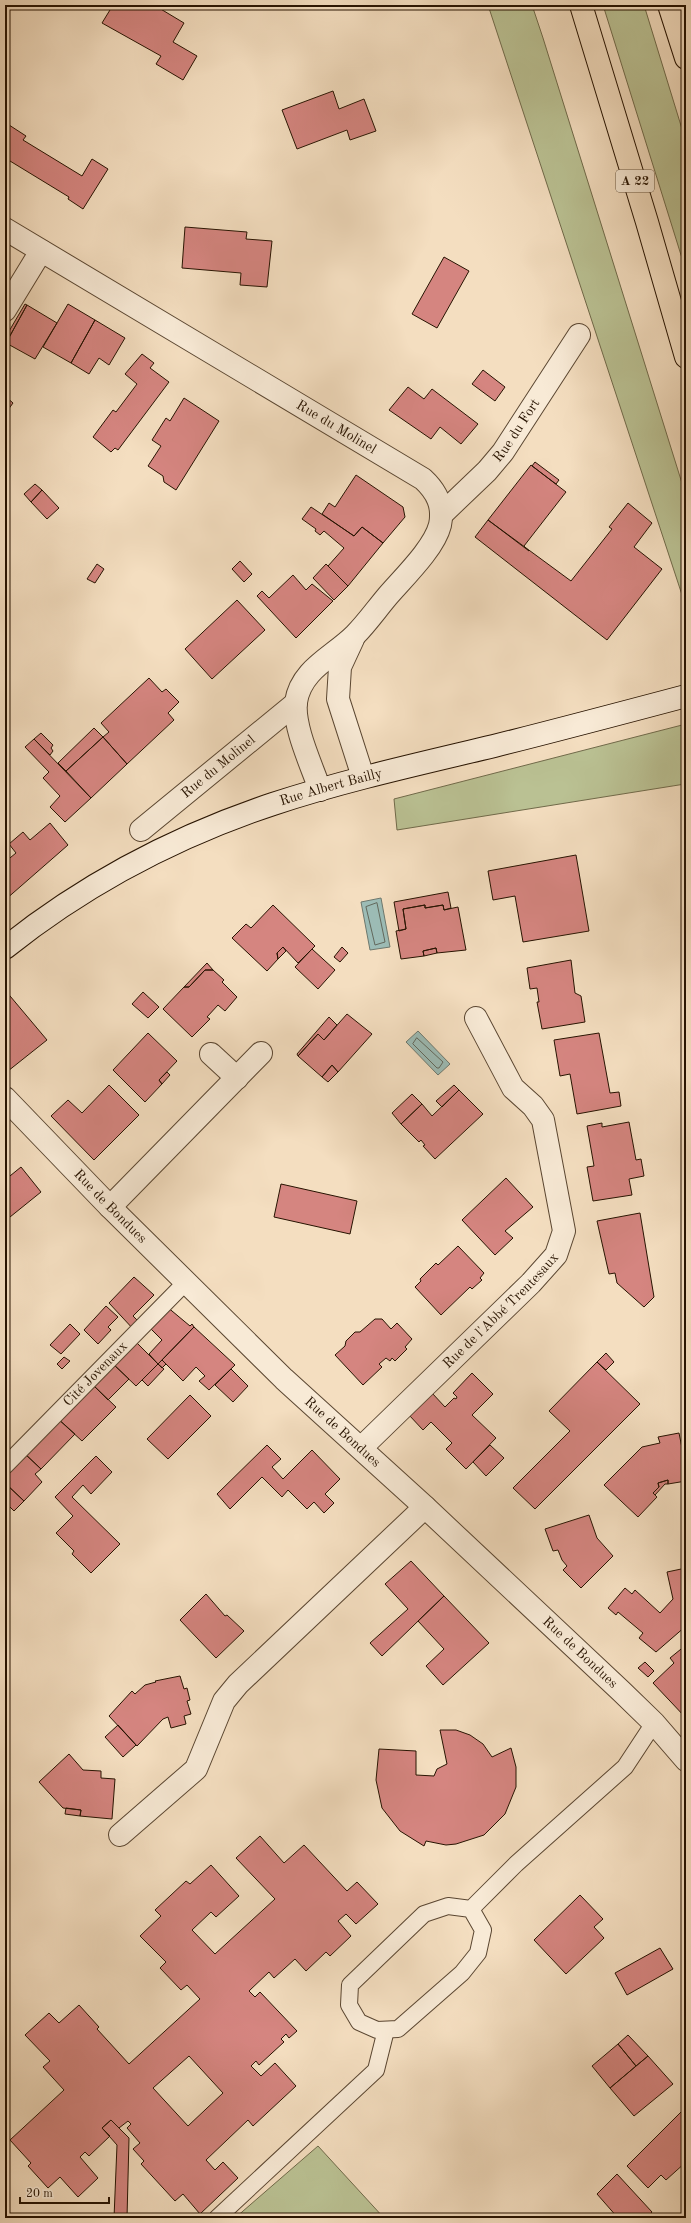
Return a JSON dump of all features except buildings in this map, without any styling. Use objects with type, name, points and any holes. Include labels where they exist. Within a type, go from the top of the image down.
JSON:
[{"type":"highway","name":"A 22","points":[[581,5],[647,222],[686,357]]},
{"type":"highway","points":[[669,5],[686,58]]},
{"type":"street","name":"Rue du Molinel","points":[[5,229],[424,479],[434,489],[439,500],[441,515],[439,527],[427,549],[354,636],[314,669],[302,684],[296,703],[302,737],[320,790]]},
{"type":"street","points":[[5,310],[41,251]]},
{"type":"street","name":"Rue du Fort","points":[[441,515],[487,471],[503,452],[579,335]]},
{"type":"street","points":[[354,636],[340,667],[338,700],[343,721],[363,777]]},
{"type":"street","name":"Rue Albert Bailly","points":[[5,948],[86,892],[150,856],[234,819],[363,777],[686,696]]},
{"type":"street","name":"Rue du Molinel","points":[[141,830],[296,703]]},
{"type":"street","name":"Rue de l'Abbé Trentesaux","points":[[361,1448],[531,1283],[556,1255],[564,1231],[543,1120],[533,1106],[513,1088],[476,1018]]},
{"type":"street","points":[[110,1207],[261,1052]]},
{"type":"street","points":[[211,1054],[237,1078]]},
{"type":"street","name":"Rue de Bondues","points":[[5,1098],[110,1207],[284,1379],[425,1507],[654,1723],[686,1760]]},
{"type":"street","points":[[120,1835],[196,1769],[224,1701],[238,1684],[425,1507]]},
{"type":"lane","name":"Cité Jovenaux","points":[[5,1466],[186,1282]]},
{"type":"lane","points":[[471,1909],[516,1864],[625,1767],[654,1723]]},
{"type":"lane","points":[[448,1906],[471,1909],[483,1930],[478,1953],[462,1974],[398,2029],[377,2030],[359,2022],[349,2005],[350,1985],[424,1914],[448,1906]]},
{"type":"lane","points":[[217,2218],[376,2070],[386,2030]]},
{"type":"green space","points":[[488,5],[532,5],[543,38],[686,496],[686,607]]},
{"type":"green space","points":[[603,5],[644,5],[686,142],[686,271]]},
{"type":"green space","points":[[686,724],[686,788],[685,784],[397,830],[394,799]]},
{"type":"green space","points":[[318,2146],[384,2218],[235,2218]]},
{"type":"water","points":[[381,898],[390,947],[370,950],[361,902]]},
{"type":"water","points":[[418,1031],[450,1064],[438,1075],[406,1042]]}]
